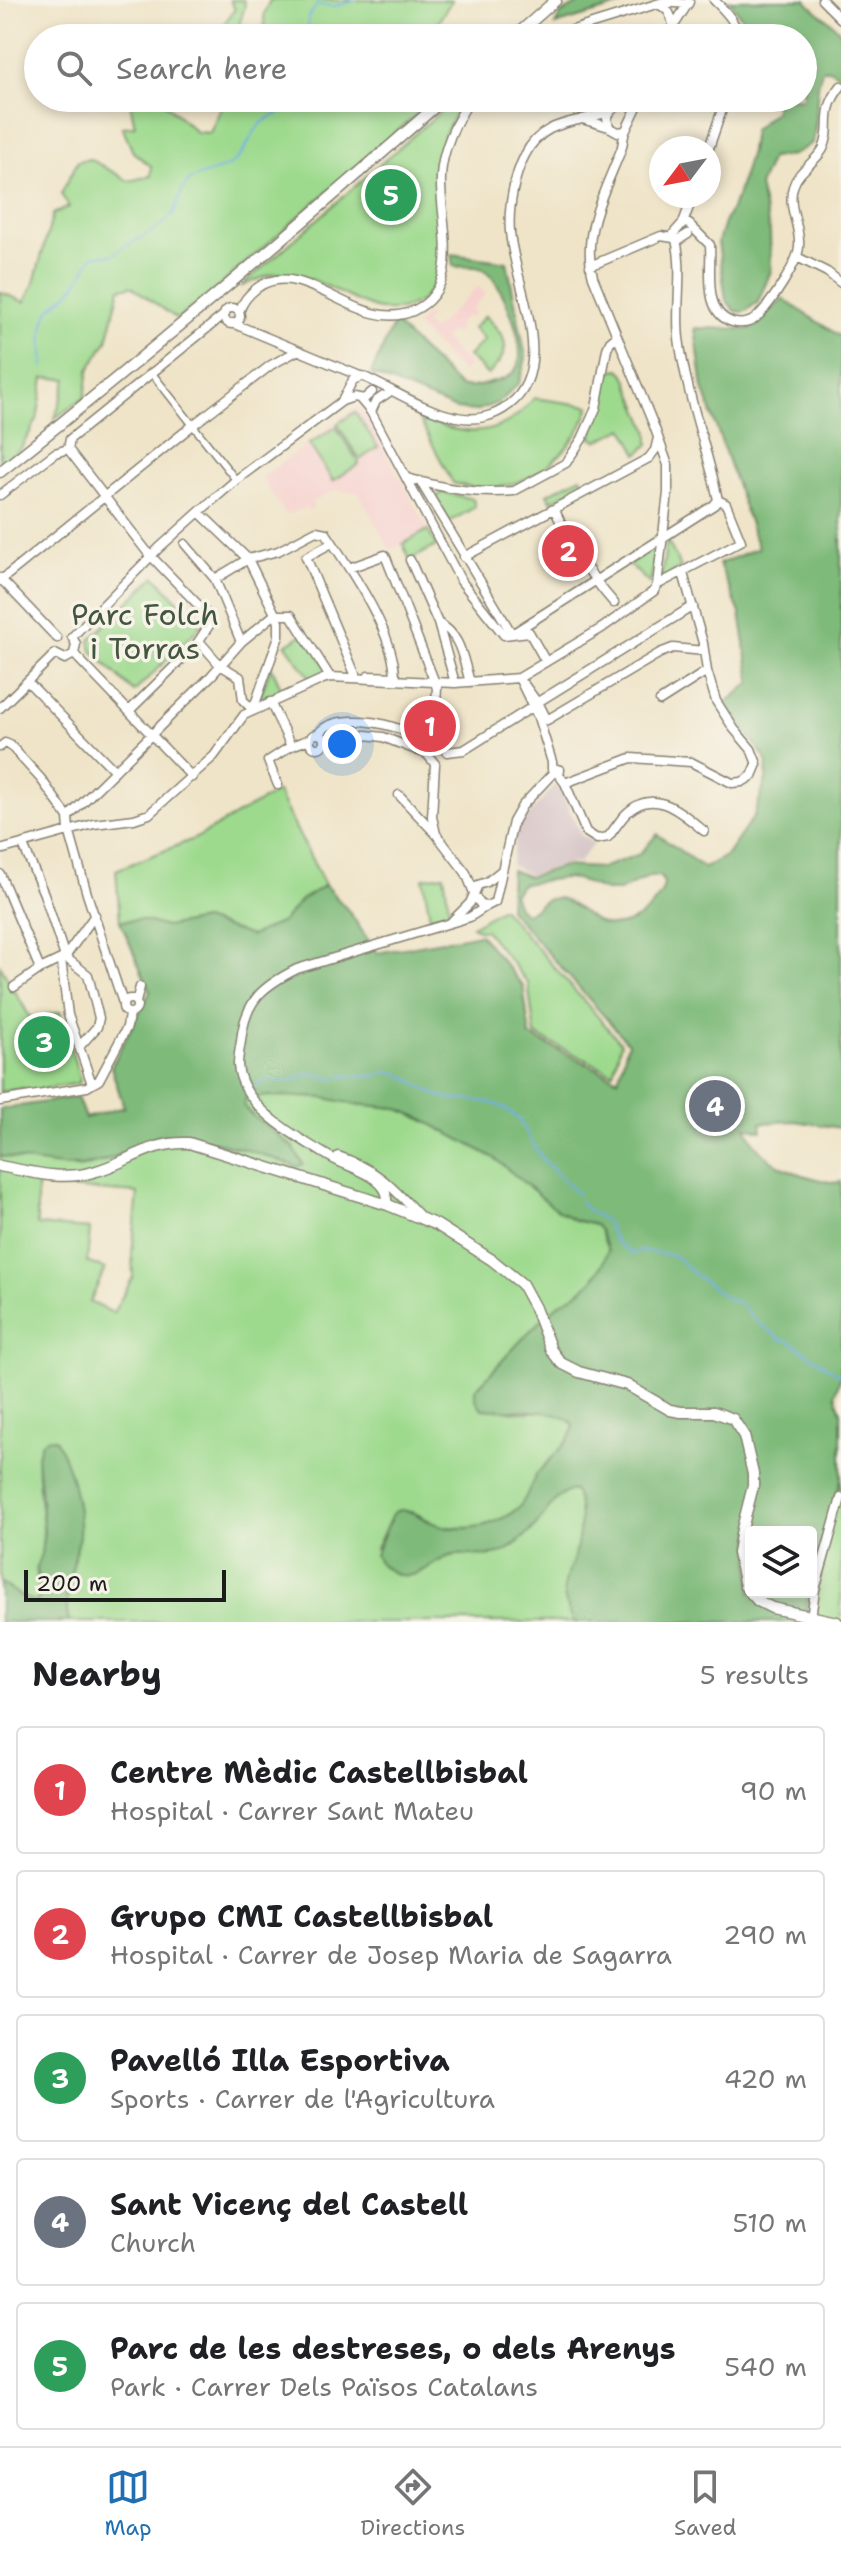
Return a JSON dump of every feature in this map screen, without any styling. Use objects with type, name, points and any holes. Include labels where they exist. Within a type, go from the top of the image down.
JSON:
[{"type":"street","points":[[529,24],[556,0]]},
{"type":"street","points":[[714,0],[733,24]]},
{"type":"street","points":[[822,0],[841,19]]},
{"type":"street","points":[[592,24],[656,4],[690,2]]},
{"type":"street","points":[[674,24],[690,2]]},
{"type":"street","points":[[656,4],[665,7],[673,24]]},
{"type":"street","points":[[330,677],[455,683],[520,680],[645,600],[657,585],[741,541],[726,504],[718,500],[682,360],[678,327],[678,249],[674,231],[687,227],[710,245],[712,301],[716,310],[735,323],[746,324],[758,316],[797,257],[800,242],[791,202],[792,192],[801,172],[824,146],[829,105],[840,89]]},
{"type":"street","points":[[0,472],[301,225],[429,112]]},
{"type":"street","points":[[129,711],[199,641],[210,624],[207,614],[151,556],[102,496],[68,449],[70,439],[207,328],[228,320],[238,321],[248,295],[269,281],[296,281],[384,316],[406,313],[429,300],[442,281],[446,262],[441,178],[443,163],[463,112]]},
{"type":"street","points":[[228,320],[449,416],[473,419],[500,411],[523,389],[530,374],[532,351],[510,236],[510,215],[524,156],[538,137],[554,126],[606,112]]},
{"type":"street","points":[[612,112],[607,118],[616,141],[615,161]]},
{"type":"street","points":[[627,112],[631,120]]},
{"type":"street","points":[[635,112],[625,131],[592,227],[589,252],[590,266],[616,337],[668,465],[668,493],[657,585]]},
{"type":"street","points":[[713,136],[721,112]]},
{"type":"street","points":[[581,119],[618,132],[625,131]]},
{"type":"street","points":[[687,227],[691,208]]},
{"type":"street","points":[[590,266],[661,236],[675,237]]},
{"type":"street","points":[[797,257],[841,283]]},
{"type":"street","points":[[228,320],[231,308],[240,314],[253,332]]},
{"type":"street","points":[[336,367],[371,412],[402,473],[414,480],[466,493],[514,491],[566,463],[591,423],[607,349],[616,337]]},
{"type":"street","points":[[271,365],[276,356],[272,340]]},
{"type":"street","points":[[57,638],[0,579],[271,365],[297,351]]},
{"type":"street","points":[[151,372],[236,480]]},
{"type":"street","points":[[353,392],[353,380],[366,379]]},
{"type":"street","points":[[366,379],[371,393],[371,412]]},
{"type":"street","points":[[72,637],[199,512],[236,480],[353,392],[403,396]]},
{"type":"street","points":[[371,412],[376,401],[388,393]]},
{"type":"street","points":[[464,557],[649,458],[659,437]]},
{"type":"street","points":[[0,495],[55,453],[68,449]]},
{"type":"street","points":[[0,480],[19,464],[26,452]]},
{"type":"street","points":[[649,458],[668,465]]},
{"type":"street","points":[[414,480],[412,491],[466,589],[504,635],[529,632],[546,662]]},
{"type":"street","points":[[414,480],[512,634]]},
{"type":"street","points":[[512,634],[718,500]]},
{"type":"street","points":[[554,509],[595,582],[614,603]]},
{"type":"street","points":[[199,512],[248,559],[279,622],[279,636],[253,710]]},
{"type":"street","points":[[215,579],[248,559],[278,551],[316,531],[326,533],[375,612],[391,655],[395,676]]},
{"type":"street","points":[[332,543],[306,557],[355,674]]},
{"type":"street","points":[[185,544],[215,579],[241,642]]},
{"type":"street","points":[[349,568],[385,555],[431,682],[437,688],[432,753],[432,817],[436,834]]},
{"type":"street","points":[[410,560],[438,623],[455,683]]},
{"type":"street","points":[[388,1205],[386,1193],[376,1181],[322,1151],[266,1114],[250,1096],[238,1064],[242,1027],[252,1000],[271,982],[297,969],[470,917],[495,902],[513,822],[522,806],[558,775],[631,758],[691,762],[732,783],[752,776],[757,764],[751,749],[716,701],[683,573]]},
{"type":"street","points":[[432,753],[441,747],[447,752],[464,750],[693,606]]},
{"type":"street","points":[[68,817],[241,642],[274,615],[291,615],[330,677]]},
{"type":"street","points":[[438,623],[456,637],[470,682]]},
{"type":"street","points":[[64,635],[72,637],[77,647],[74,654],[65,659],[55,654],[53,644],[57,638],[64,635]]},
{"type":"street","points":[[199,641],[220,665],[240,677],[243,700],[253,710]]},
{"type":"street","points":[[520,680],[547,720],[660,653],[673,648],[704,651]]},
{"type":"street","points":[[0,708],[55,654]]},
{"type":"street","points":[[74,654],[192,777]]},
{"type":"street","points":[[660,701],[707,671]]},
{"type":"street","points":[[0,850],[69,830],[142,817],[156,809],[214,756],[244,715],[332,674],[395,676],[431,682]]},
{"type":"street","points":[[28,682],[115,771]]},
{"type":"street","points":[[270,702],[291,746]]},
{"type":"street","points":[[536,704],[558,775],[586,832],[597,839],[608,837],[626,814],[639,804],[658,801],[674,807],[704,831]]},
{"type":"street","points":[[317,738],[323,727],[335,723],[387,725],[432,753],[441,765],[446,761],[447,752]]},
{"type":"street","points":[[278,785],[268,761],[291,746],[317,738],[349,733],[383,737],[432,753]]},
{"type":"street","points":[[0,747],[5,743],[10,745],[41,779],[68,817],[69,830],[123,1010],[129,1014]]},
{"type":"street","points":[[399,795],[436,834],[466,873],[476,901],[487,906]]},
{"type":"street","points":[[23,845],[44,894],[63,958],[68,1015],[92,1084]]},
{"type":"street","points":[[452,922],[470,903],[478,885],[503,869]]},
{"type":"street","points":[[466,873],[494,885],[497,891]]},
{"type":"street","points":[[0,874],[40,969]]},
{"type":"street","points":[[14,987],[63,958],[95,915]]},
{"type":"street","points":[[63,958],[88,975],[99,1018],[97,1027],[79,1047]]},
{"type":"street","points":[[129,1014],[137,1010],[140,987]]},
{"type":"street","points":[[123,1003],[131,999],[136,1002]]},
{"type":"street","points":[[0,1101],[92,1084],[99,1080],[127,1027],[129,1014]]},
{"type":"street","points":[[0,1166],[47,1175],[75,1176],[96,1172],[155,1146],[189,1143],[422,1218],[516,1278],[532,1300],[551,1350],[561,1363],[579,1372],[627,1385],[670,1410],[714,1412],[733,1419],[744,1436],[753,1474],[738,1553],[745,1586],[758,1601],[772,1608],[837,1622]]},
{"type":"street","points":[[322,1151],[370,1168],[422,1218]]},
{"type":"street","points":[[367,1198],[378,1191],[376,1181]]},
{"type":"street","points":[[388,1205],[395,1190]]},
{"type":"street","points":[[811,1618],[815,1590],[841,1498]]},
{"type":"shaded area","points":[[478,286],[486,294],[472,309],[475,313],[471,318],[467,315],[457,325],[460,329],[455,334],[451,331],[443,339],[469,365],[463,372],[416,326],[427,314],[430,316],[424,323],[433,331]]},
{"type":"shaded area","points":[[355,408],[362,408],[428,530],[390,550],[359,493],[335,490],[311,503],[314,508],[309,511],[306,507],[286,515],[261,478]]},
{"type":"shaded area","points":[[557,783],[581,835],[594,843],[579,862],[530,875],[511,865],[517,828]]},
{"type":"green space","points":[[230,0],[243,0],[245,6],[239,24],[224,24],[235,9]]},
{"type":"green space","points":[[270,0],[452,0],[439,24],[264,24],[264,14]]},
{"type":"green space","points":[[585,0],[638,0],[556,24],[561,14]]},
{"type":"green space","points":[[729,0],[806,0],[840,32],[841,73],[822,70],[817,97],[817,24],[742,24],[741,17]]},
{"type":"green space","points":[[132,112],[174,112],[196,132],[210,133],[219,112],[419,112],[209,295],[177,319],[131,286],[120,288],[107,341],[89,370],[85,397],[55,418],[67,379],[44,378],[37,420],[21,448],[0,464],[0,292],[25,302],[34,283],[53,214],[69,207],[61,194],[78,161],[90,159],[129,181],[151,176],[151,166],[133,152],[122,127],[135,126]]},
{"type":"green space","points":[[440,112],[456,112],[436,162],[435,188],[441,241],[438,274],[431,289],[420,301],[400,309],[379,309],[313,280],[286,273],[270,275],[240,287]]},
{"type":"green space","points":[[774,112],[816,112],[812,143],[793,155],[771,158],[759,186],[770,233],[771,271],[758,302],[744,312],[735,311],[726,300],[718,242],[737,197],[753,130]]},
{"type":"green space","points":[[451,254],[507,262],[526,358],[519,383],[500,402],[476,411],[456,409],[371,374],[394,323],[459,386],[474,387],[495,382],[515,371],[519,362],[519,341],[498,286],[484,270],[453,266]]},
{"type":"green space","points":[[783,299],[841,337],[841,1128],[795,1121],[761,1123],[762,1131],[746,1127],[761,1151],[783,1167],[822,1180],[841,1181],[841,1376],[835,1394],[841,1412],[841,1479],[817,1561],[817,1526],[745,1526],[745,1598],[807,1598],[804,1622],[574,1622],[564,1589],[575,1556],[580,1526],[579,1505],[573,1490],[560,1496],[522,1539],[504,1552],[483,1556],[455,1555],[410,1575],[389,1570],[375,1555],[393,1513],[399,1510],[455,1528],[490,1524],[510,1514],[522,1504],[537,1474],[567,1440],[574,1426],[567,1419],[545,1412],[482,1409],[475,1398],[475,1390],[559,1304],[592,1281],[608,1250],[595,1225],[575,1220],[557,1210],[493,1157],[396,1108],[325,1098],[268,1096],[245,1099],[247,1111],[293,1147],[303,1164],[297,1167],[229,1145],[173,1135],[154,1138],[109,1159],[81,1166],[0,1156],[0,1109],[77,1097],[85,1118],[124,1107],[111,1067],[150,991],[120,921],[142,920],[166,927],[203,920],[251,936],[282,922],[301,900],[325,885],[348,910],[377,953],[480,934],[523,986],[530,1036],[618,1079],[628,1043],[509,909],[511,870],[529,877],[563,866],[601,868],[640,854],[657,834],[704,868],[727,855],[754,816],[766,780],[767,761],[726,703],[751,682],[740,613],[719,564],[758,548],[703,388],[695,328],[751,329]],"holes":[[[650,876],[659,876],[664,882],[661,893],[647,911],[636,919],[616,925],[599,922],[559,898],[547,900],[525,914],[518,907],[513,894],[522,884],[563,878],[576,879],[605,891],[619,891]]]},
{"type":"green space","points":[[485,316],[499,332],[505,345],[501,358],[488,375],[468,356],[484,340],[473,328]]},
{"type":"green space","points":[[620,369],[625,374],[649,433],[649,444],[638,454],[624,428],[598,441],[591,438],[608,375]]},
{"type":"green space","points":[[534,398],[590,406],[569,445],[554,460],[517,482],[497,487],[453,483],[418,417],[450,429],[480,431],[508,422]]},
{"type":"green space","points":[[355,412],[378,447],[333,481],[309,444],[336,427],[358,457],[337,424]]},
{"type":"green space","points":[[581,477],[585,483],[551,501],[547,494]]},
{"type":"green space","points":[[442,492],[473,499],[475,507],[449,522],[436,498]]},
{"type":"green space","points":[[428,530],[436,546],[410,560],[403,544]]},
{"type":"green space","points":[[667,540],[681,567],[661,578]]},
{"type":"green space","points":[[652,549],[656,550],[650,584],[629,564]]},
{"type":"green space","name":"Parc Folch i Torras","points":[[155,576],[201,626],[134,692],[92,651],[90,640]]},
{"type":"green space","points":[[305,633],[329,671],[311,679],[286,645]]},
{"type":"green space","points":[[271,666],[283,692],[261,702],[259,700]]},
{"type":"green space","points":[[277,792],[325,885],[301,900],[282,922],[251,936],[203,920],[166,927],[142,920],[120,921],[116,870],[196,838]]},
{"type":"green space","points":[[444,875],[450,914],[430,917],[423,878]]},
{"type":"green space","points":[[502,908],[621,1043],[613,1073],[535,1035],[528,983],[485,930],[472,926]]},
{"type":"green space","points":[[0,965],[31,1019],[60,1012],[79,1083],[28,1092],[24,1088],[0,1092]]},
{"type":"green space","points":[[268,1096],[333,1098],[354,1104],[396,1108],[493,1157],[557,1210],[575,1220],[595,1225],[600,1230],[608,1250],[592,1281],[559,1304],[475,1390],[504,1410],[552,1412],[568,1419],[574,1426],[567,1440],[537,1475],[522,1503],[512,1513],[482,1526],[460,1528],[439,1525],[411,1512],[393,1513],[376,1548],[383,1567],[396,1574],[408,1575],[422,1572],[450,1556],[503,1552],[532,1530],[561,1496],[573,1490],[579,1505],[579,1536],[565,1581],[564,1597],[574,1622],[69,1622],[67,1593],[79,1532],[69,1474],[55,1439],[45,1441],[38,1462],[43,1533],[37,1602],[24,1598],[0,1582],[0,1156],[80,1168],[107,1160],[159,1136],[193,1138],[252,1151],[291,1165],[293,1147],[257,1120],[244,1106],[245,1099]],"holes":[[[37,1186],[138,1193],[132,1253],[133,1277],[113,1313],[90,1302],[105,1269],[87,1262],[90,1229],[37,1225]]]},
{"type":"green space","points":[[48,1438],[55,1439],[65,1459],[78,1512],[79,1535],[67,1601],[69,1622],[0,1622],[0,1582],[24,1598],[37,1602],[40,1595],[36,1567],[44,1531],[37,1456],[42,1442]]},
{"type":"green space","points":[[841,1479],[841,1622],[804,1622],[807,1598],[817,1598],[817,1561]]},
{"type":"waterway","points":[[308,24],[308,18],[317,5],[337,6],[356,0]]},
{"type":"waterway","points":[[44,367],[42,338],[47,316],[77,283],[95,255],[115,253],[161,226],[172,215],[188,182],[233,163],[258,127],[280,112]]},
{"type":"waterway","points":[[268,1081],[290,1081],[309,1073],[334,1079],[378,1076],[383,1072],[399,1074],[440,1096],[495,1104],[513,1114],[543,1159],[578,1195]]},
{"type":"waterway","points":[[255,1085],[264,1082]]},
{"type":"waterway","points":[[580,1201],[586,1209],[606,1221],[615,1241],[632,1254],[641,1251],[675,1256],[694,1274],[731,1301],[736,1301],[780,1339],[788,1340],[841,1376]]},
{"type":"place","name":"Parc de les destreses, o dels Arenys","points":[[391,195]]},
{"type":"place","name":"Grupo CMI Castellbisbal","points":[[568,551]]},
{"type":"place","name":"Centre Mèdic Castellbisbal","points":[[430,726]]},
{"type":"place","name":"Pavelló Illa Esportiva","points":[[44,1042]]},
{"type":"place","name":"Sant Vicenç del Castell","points":[[715,1106]]}]
